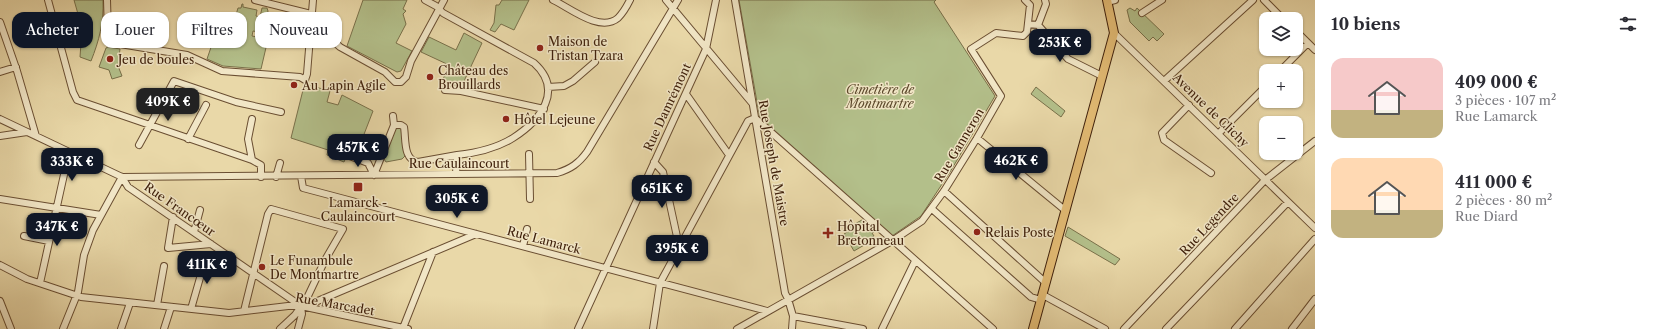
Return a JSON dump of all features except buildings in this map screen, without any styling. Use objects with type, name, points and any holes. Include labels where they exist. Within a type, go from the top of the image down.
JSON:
[{"type":"main road","points":[[1033,329],[1114,33],[1110,1]]},
{"type":"street","points":[[48,0],[73,92],[77,100],[252,160],[261,165],[261,177]]},
{"type":"street","points":[[107,0],[108,33],[114,43],[187,55],[222,71],[300,77],[305,80],[307,74],[309,48]]},
{"type":"street","points":[[255,0],[292,12]]},
{"type":"street","points":[[312,12],[313,0]]},
{"type":"street","points":[[394,125],[401,124],[404,127],[409,158],[413,162],[418,162],[486,149],[513,138],[528,126],[544,109],[547,101],[548,88],[539,68],[534,63],[443,13],[436,6],[425,0]]},
{"type":"street","points":[[342,48],[385,72],[395,82],[401,82],[406,77],[411,61],[444,0]]},
{"type":"street","points":[[553,0],[593,22],[605,24],[618,17],[629,0]]},
{"type":"street","points":[[566,6],[569,0]]},
{"type":"street","points":[[666,0],[753,104]]},
{"type":"street","name":"Rue Caulaincourt","points":[[122,177],[557,174],[580,162],[678,0]]},
{"type":"street","name":"Rue Damrémont","points":[[578,329],[706,49],[716,0]]},
{"type":"street","name":"Rue Joseph de Maistre","points":[[735,0],[785,294],[793,316],[792,329]]},
{"type":"street","points":[[1025,0],[1030,5],[1028,24],[1038,25],[1068,59],[1102,76]]},
{"type":"street","points":[[1038,25],[1046,4],[1045,0]]},
{"type":"street","points":[[1142,13],[1162,0]]},
{"type":"street","points":[[1164,81],[1253,0]]},
{"type":"street","points":[[1264,0],[1276,12]]},
{"type":"street","points":[[0,22],[16,68],[36,136]]},
{"type":"street","name":"Rue Ganneron","points":[[737,329],[892,241],[922,221],[932,209],[978,138],[1001,96],[971,49],[996,33],[1023,36],[1027,32],[1028,24]]},
{"type":"street","name":"Avenue de Clichy","points":[[1114,33],[1315,228]]},
{"type":"street","points":[[1303,38],[1315,50]]},
{"type":"street","points":[[1287,64],[1308,43]]},
{"type":"street","points":[[548,88],[564,86],[573,81],[595,62]]},
{"type":"street","points":[[0,72],[16,68]]},
{"type":"street","points":[[139,145],[174,81],[236,102],[281,112]]},
{"type":"street","points":[[445,90],[461,91],[544,109]]},
{"type":"street","points":[[1218,134],[1259,93]]},
{"type":"street","points":[[686,94],[729,155]]},
{"type":"street","points":[[188,139],[206,105]]},
{"type":"street","points":[[1189,105],[1162,133],[1164,140],[1211,173]]},
{"type":"street","points":[[374,175],[394,125],[393,116]]},
{"type":"street","points":[[653,329],[660,283],[748,121],[755,118],[992,329]]},
{"type":"street","points":[[0,119],[122,177],[93,230],[84,255],[76,296],[64,329]]},
{"type":"street","points":[[252,119],[248,139],[252,160]]},
{"type":"street","points":[[0,136],[27,132]]},
{"type":"street","points":[[978,138],[1066,211]]},
{"type":"street","name":"Rue Legendre","points":[[1124,329],[1265,180],[1315,141]]},
{"type":"street","points":[[40,283],[70,152]]},
{"type":"street","points":[[529,154],[530,199]]},
{"type":"street","points":[[347,155],[368,163],[374,175]]},
{"type":"street","points":[[456,174],[457,155]]},
{"type":"street","points":[[654,162],[663,172],[679,246]]},
{"type":"street","points":[[276,176],[280,163]]},
{"type":"street","name":"Rue Lamarck","points":[[301,176],[303,188],[767,311]]},
{"type":"street","name":"Rue Francœur","points":[[122,177],[128,186],[301,306]]},
{"type":"street","points":[[944,191],[1046,283]]},
{"type":"street","points":[[0,199],[101,215]]},
{"type":"street","points":[[1166,329],[1288,202]]},
{"type":"street","points":[[244,311],[268,214],[271,209],[343,229],[325,260],[307,298],[289,321],[280,329]]},
{"type":"street","points":[[932,209],[1031,297],[1042,298],[1105,329]]},
{"type":"street","points":[[194,232],[200,210]]},
{"type":"street","points":[[173,216],[168,248],[211,244]]},
{"type":"street","points":[[523,246],[527,229]]},
{"type":"street","points":[[301,306],[322,299],[476,234]]},
{"type":"street","points":[[24,236],[49,241]]},
{"type":"street","points":[[1235,329],[1315,239]]},
{"type":"street","points":[[406,328],[433,252]]},
{"type":"street","points":[[191,308],[206,257]]},
{"type":"street","points":[[882,329],[915,261]]},
{"type":"street","name":"Rue Marcadet","points":[[0,265],[27,280],[76,296],[229,313],[301,306],[406,328]]},
{"type":"street","points":[[157,305],[164,266]]},
{"type":"street","points":[[1292,329],[1315,299]]},
{"type":"street","points":[[0,301],[10,329]]},
{"type":"street","points":[[121,329],[130,303]]},
{"type":"street","points":[[298,328],[302,314],[301,306]]},
{"type":"street","points":[[164,329],[171,307]]},
{"type":"street","points":[[793,316],[863,329]]},
{"type":"street","points":[[289,321],[294,323],[298,328]]},
{"type":"green space","points":[[74,0],[103,0],[101,26],[91,61],[80,57],[81,48],[93,48],[93,12],[77,12]]},
{"type":"green space","points":[[363,0],[407,0],[403,9],[406,11],[403,14],[406,24],[396,43],[412,51],[401,71],[397,72],[347,46]]},
{"type":"green space","points":[[502,0],[529,0],[514,30],[501,24],[495,32],[490,30],[494,23],[496,5],[499,5]]},
{"type":"green space","name":"Cimetière de Montmartre","points":[[739,0],[936,0],[934,2],[995,96],[950,172],[921,216],[892,236],[760,119]]},
{"type":"green space","points":[[243,4],[243,7],[257,10],[255,12],[255,31],[253,31],[252,36],[255,37],[255,48],[266,48],[261,69],[223,66],[207,59],[211,48],[247,48],[247,12],[237,12],[238,8],[241,8]]},
{"type":"green space","points":[[262,8],[267,8],[268,11],[261,12]]},
{"type":"green space","points":[[1130,8],[1135,11],[1137,8],[1164,34],[1157,41],[1153,37],[1149,41],[1130,22],[1127,10]]},
{"type":"green space","points":[[464,33],[482,43],[465,79],[463,87],[444,83],[445,80],[443,79],[449,65],[421,52],[429,37],[456,50]]},
{"type":"green space","name":"Jeu de boules","points":[[106,48],[120,49],[118,66],[122,76],[112,79],[109,70],[99,67]]},
{"type":"green space","points":[[308,85],[330,91],[327,102],[338,105],[342,95],[373,111],[356,155],[348,152],[344,162],[327,155],[328,150],[291,138],[304,86]]},
{"type":"green space","points":[[1036,87],[1065,111],[1061,117],[1031,94]]},
{"type":"green space","points":[[397,126],[402,129],[405,156],[402,159],[386,162],[384,159],[394,129]]},
{"type":"green space","points":[[862,220],[875,231],[872,233],[874,236],[870,239],[871,241],[854,251],[844,234],[849,231],[847,228]]},
{"type":"green space","points":[[1068,227],[1120,259],[1115,265],[1065,236]]},
{"type":"place","name":"Maison de Tristan Tzara","points":[[540,48]]},
{"type":"place","name":"Jeu de boules","points":[[110,59]]},
{"type":"place","name":"Château des Brouillards","points":[[430,77]]},
{"type":"place","name":"Au Lapin Agile","points":[[294,85]]},
{"type":"place","name":"Hôtel Lejeune","points":[[506,119]]},
{"type":"place","name":"Lamarck - Caulaincourt","points":[[358,187]]},
{"type":"place","name":"Relais Poste","points":[[977,232]]},
{"type":"place","name":"Hôpital Bretonneau","points":[[828,233]]},
{"type":"place","name":"Le Funambule De Montmartre","points":[[262,267]]}]
